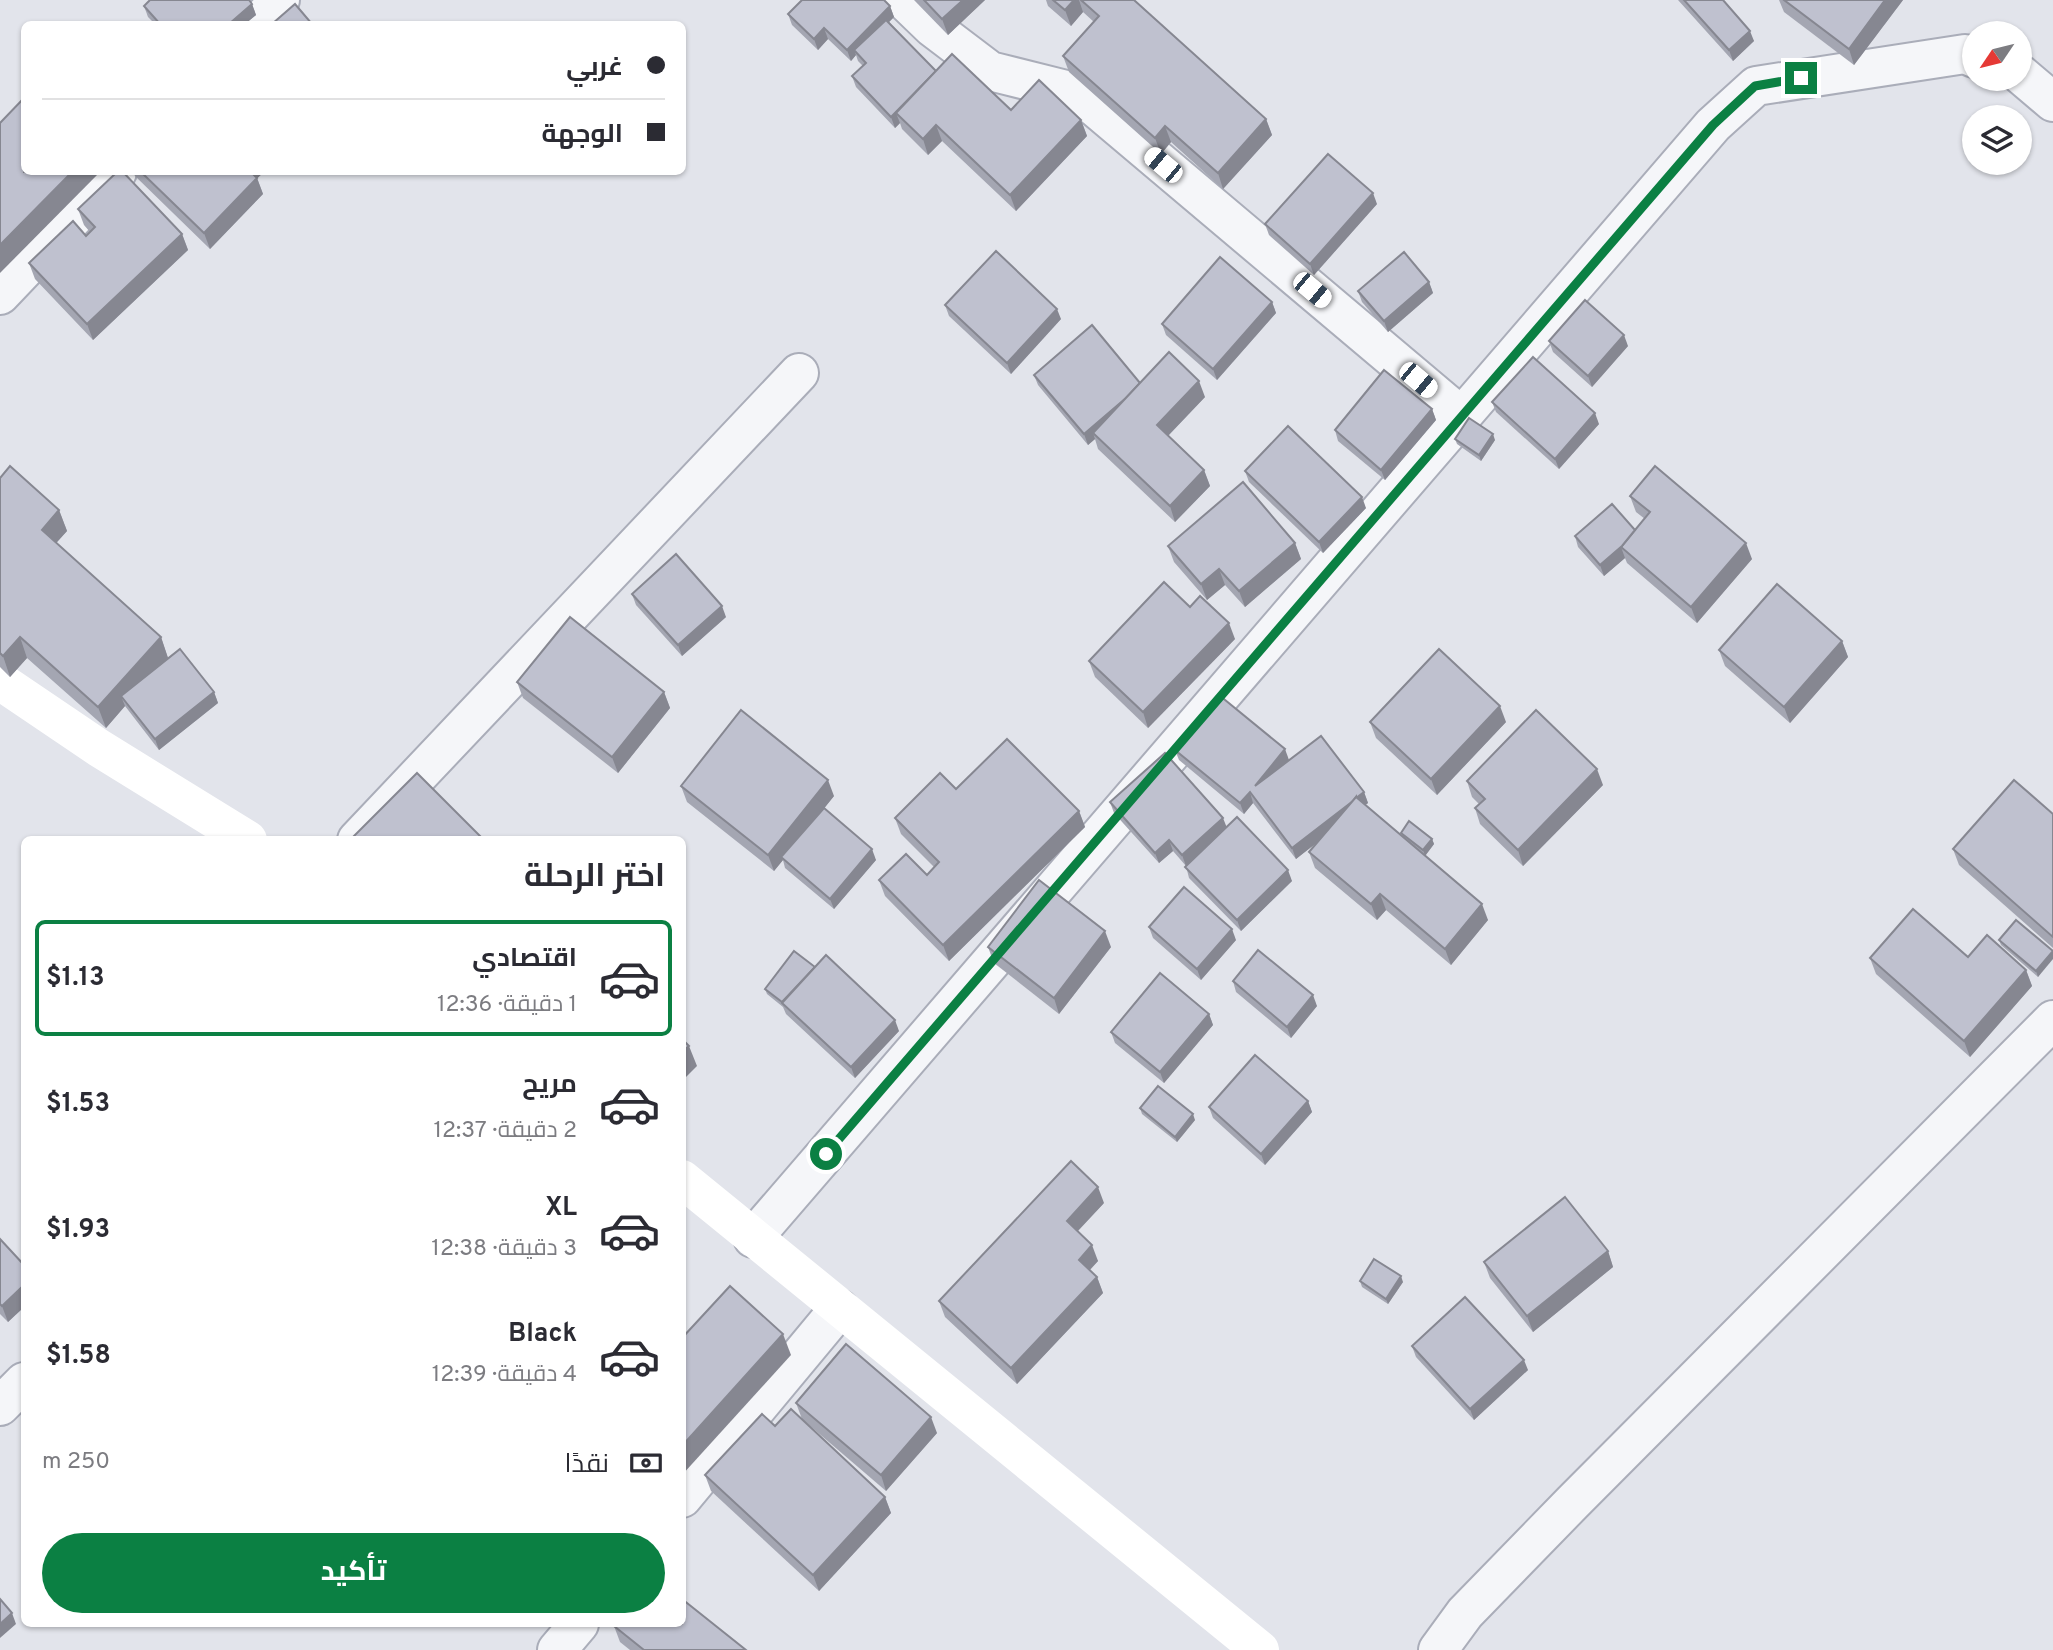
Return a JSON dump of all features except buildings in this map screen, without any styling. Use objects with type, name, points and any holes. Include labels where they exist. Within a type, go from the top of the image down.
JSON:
[{"type":"street","points":[[260,21],[280,0]]},
{"type":"street","points":[[904,0],[932,27],[990,71],[1078,93],[1461,416]]},
{"type":"street","points":[[753,1238],[1713,125],[1755,86],[1962,54]]},
{"type":"street","points":[[2032,84],[2053,102]]},
{"type":"street","points":[[0,295],[114,175]]},
{"type":"street","points":[[361,836],[799,373]]},
{"type":"street","points":[[0,681],[99,748],[242,836]]},
{"type":"street","points":[[1438,1650],[1465,1613],[1555,1520],[2053,1020]]},
{"type":"street","points":[[686,1182],[1260,1650]]},
{"type":"street","points":[[686,1493],[839,1308]]},
{"type":"street","points":[[0,1406],[21,1385]]},
{"type":"street","points":[[557,1650],[576,1627]]},
{"type":"route","points":[[826,1154],[1713,125],[1755,86],[1801,78]]}]
